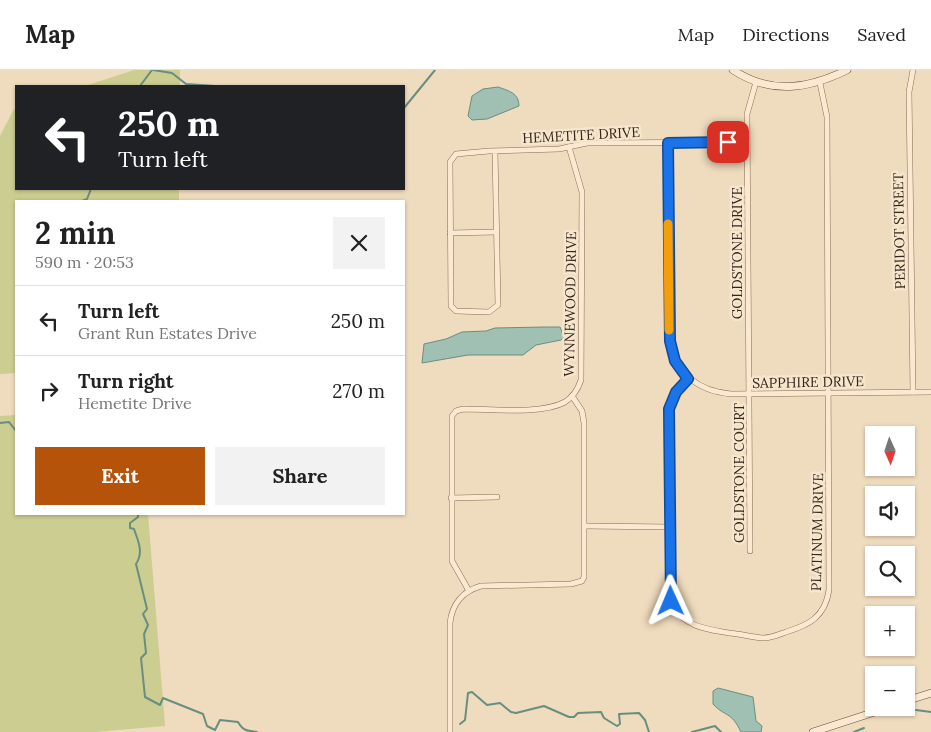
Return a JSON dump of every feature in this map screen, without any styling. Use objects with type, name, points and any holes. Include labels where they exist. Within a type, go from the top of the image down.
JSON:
[{"type":"street","points":[[733,70],[756,82],[786,88],[820,83],[847,70]]},
{"type":"street","name":"PERIDOT STREET","points":[[913,70],[909,92],[913,392]]},
{"type":"street","name":"GOLDSTONE DRIVE","points":[[750,394],[747,114],[756,82]]},
{"type":"street","name":"PLATINUM DRIVE","points":[[688,379],[676,392],[669,409],[671,601],[685,620],[707,629],[765,638],[806,626],[824,610],[829,590],[830,394],[827,117],[820,83]]},
{"type":"street","name":"HEMETITE DRIVE","points":[[450,233],[450,162],[452,157],[460,153],[555,150],[587,143],[747,142]]},
{"type":"street","points":[[668,143],[670,341],[675,361],[688,379]]},
{"type":"street","name":"WYNNEWOOD DRIVE","points":[[469,591],[452,561],[451,419],[453,414],[463,409],[542,409],[555,406],[572,396],[578,387],[583,372],[582,192],[569,147]]},
{"type":"street","points":[[494,151],[498,305],[493,310],[474,313],[456,311],[451,306],[450,233],[496,232]]},
{"type":"street","name":"SAPPHIRE DRIVE","points":[[688,379],[708,390],[719,393],[830,394],[931,392]]},
{"type":"street","name":"GOLDSTONE COURT","points":[[750,394],[750,552]]},
{"type":"street","points":[[450,732],[450,622],[455,605],[469,591],[481,586],[570,584],[582,581],[585,526],[584,423],[582,411],[572,396]]},
{"type":"street","points":[[451,498],[497,497]]},
{"type":"street","points":[[585,526],[670,527]]},
{"type":"street","points":[[915,699],[931,693]]},
{"type":"street","points":[[813,732],[865,715]]},
{"type":"green space","points":[[134,70],[180,70],[180,85],[88,85]]},
{"type":"green space","points":[[15,109],[15,190],[179,190],[179,200],[15,200],[15,373],[0,374],[0,136]]},
{"type":"green space","points":[[15,415],[15,515],[148,515],[165,726],[95,732],[0,732],[0,416]]},
{"type":"shaded area","points":[[498,87],[515,95],[519,106],[487,119],[472,120],[468,116],[472,96],[483,89]]},
{"type":"shaded area","points":[[560,327],[564,337],[561,340],[536,345],[523,355],[468,355],[422,363],[424,344],[446,339],[462,332],[486,331],[495,328]]},
{"type":"shaded area","points":[[718,688],[753,697],[756,721],[762,726],[761,732],[741,732],[731,717],[713,704],[713,691]]},
{"type":"waterway","points":[[141,85],[152,70]]},
{"type":"waterway","points":[[153,70],[172,73],[186,84],[200,85]]},
{"type":"waterway","points":[[405,107],[435,70]]},
{"type":"waterway","points":[[84,200],[87,199],[91,190]]},
{"type":"waterway","points":[[0,423],[9,422],[15,430]]},
{"type":"waterway","points":[[138,515],[130,523],[130,528],[134,529],[140,547],[140,555],[136,564],[147,609],[143,614],[148,625],[144,634],[146,653],[141,658],[145,697],[160,705],[163,698],[203,714],[207,726],[215,730],[220,720],[238,722],[246,730],[257,732]]},
{"type":"waterway","points":[[460,724],[465,720],[468,693],[472,692],[487,705],[500,703],[511,712],[516,713],[544,706],[569,717],[574,717],[578,713],[601,712],[604,718],[617,726],[620,724],[619,714],[639,713],[645,720],[649,732]]},
{"type":"waterway","points":[[916,710],[931,712]]},
{"type":"waterway","points":[[692,732],[715,726],[721,732]]},
{"type":"waterway","points":[[854,732],[864,728]]},
{"type":"slow traffic","points":[[668,224],[669,330]]},
{"type":"route","points":[[671,601],[669,409],[676,392],[688,379],[675,361],[670,341],[668,303],[668,143],[728,142]]}]
